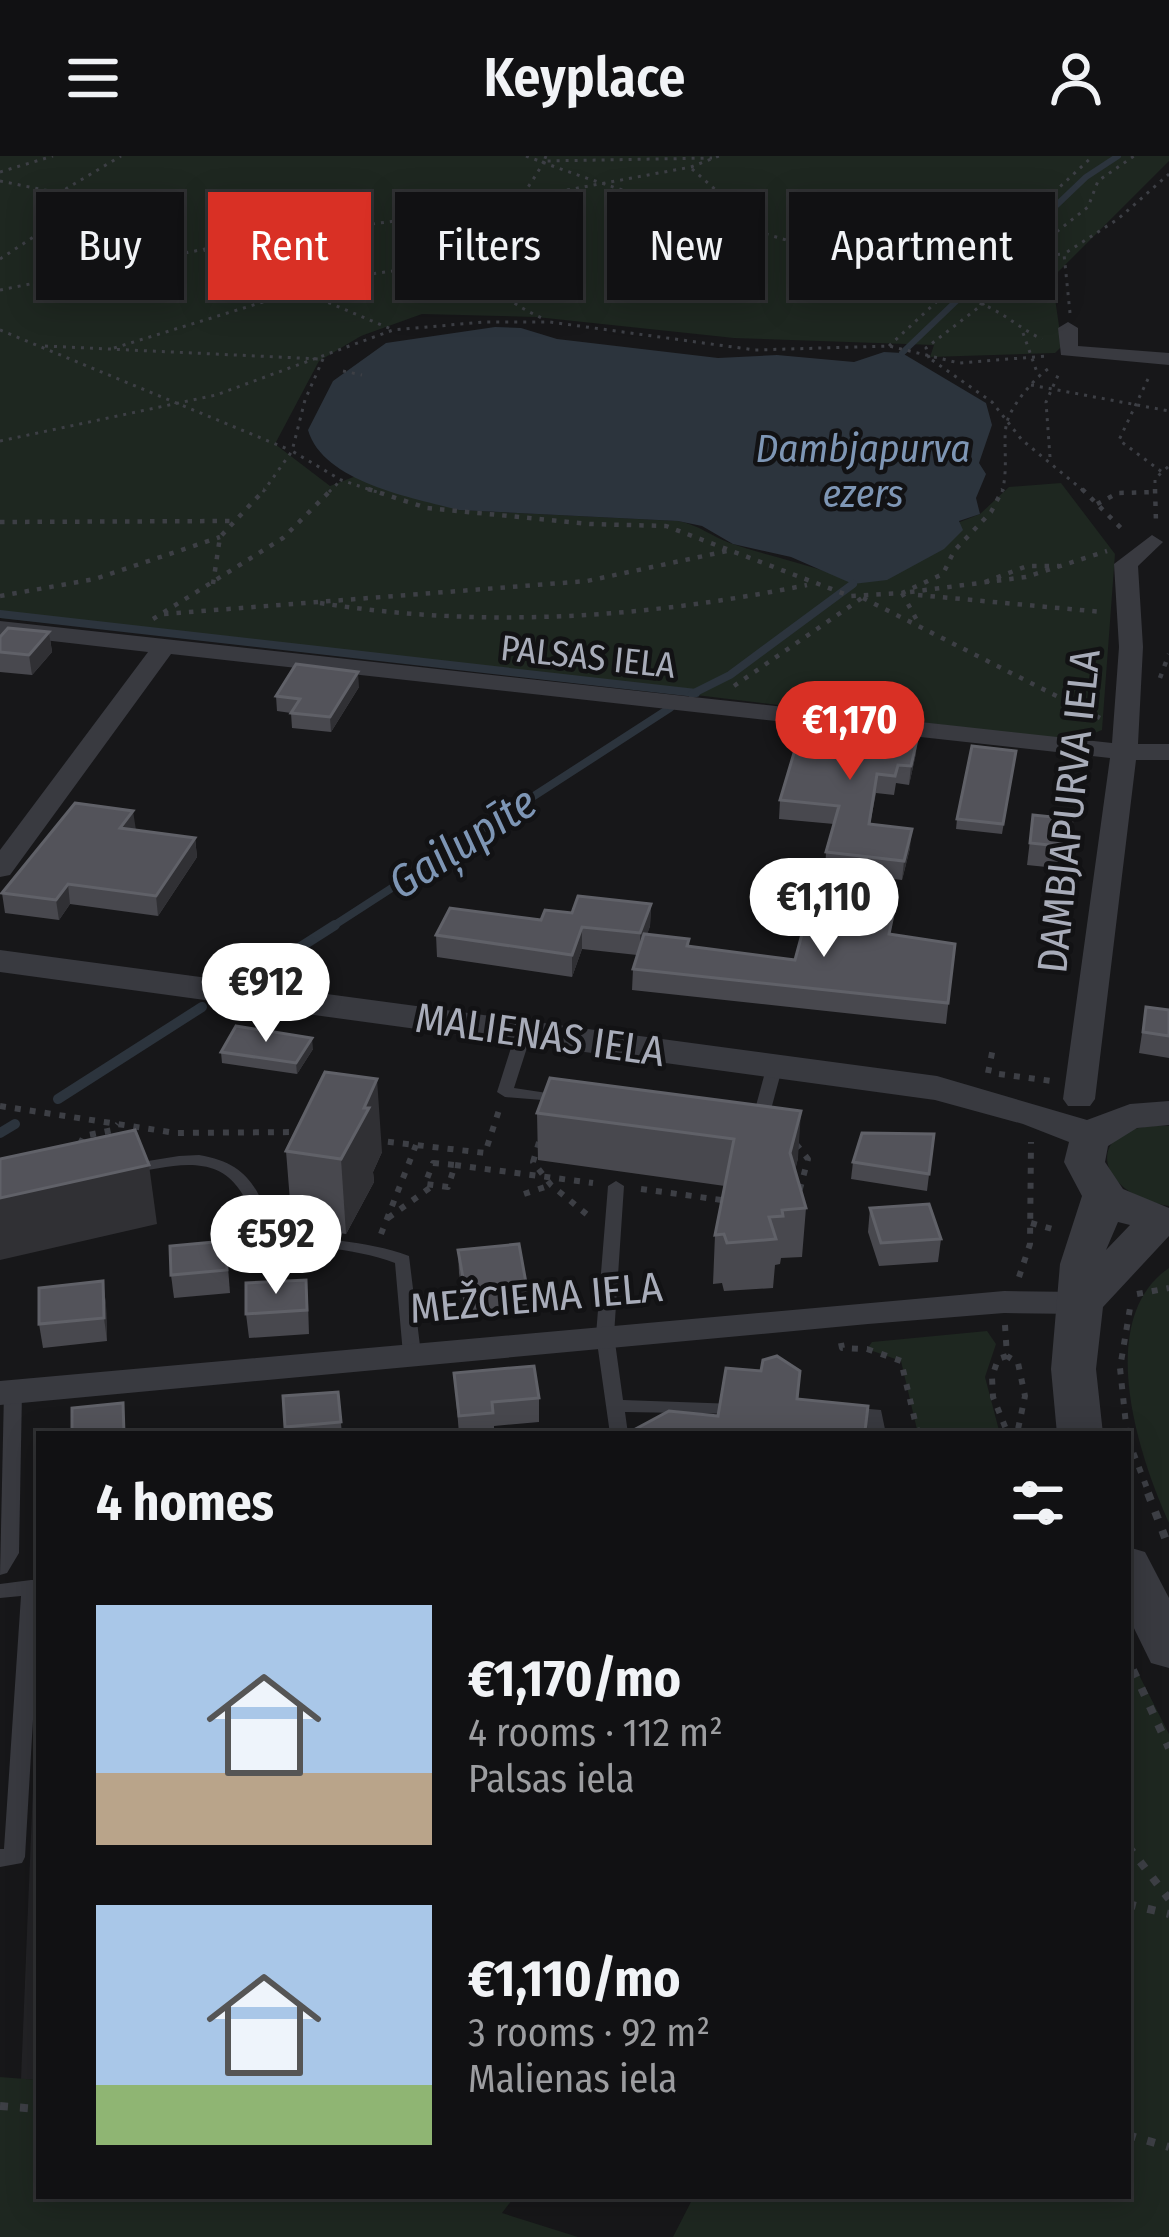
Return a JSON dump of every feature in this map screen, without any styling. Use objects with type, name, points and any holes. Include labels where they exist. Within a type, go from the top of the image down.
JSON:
[{"type":"street","points":[[1068,342],[1169,359]]},
{"type":"street","name":"DAMBJAPURVA IELA","points":[[1065,1099],[1124,741],[1131,647],[1126,564],[1163,546]]},
{"type":"street","name":"PALSAS IELA","points":[[0,628],[707,705],[1124,741],[1169,752]]},
{"type":"street","points":[[0,869],[165,646]]},
{"type":"street","name":"MALIENAS IELA","points":[[0,961],[937,1088],[1065,1099]]},
{"type":"street","points":[[1065,1099],[1104,1124],[1158,1113]]},
{"type":"street","points":[[1065,1099],[1084,1145],[1082,1168],[1103,1196],[1128,1211],[1164,1221],[1082,1303]]},
{"type":"street","points":[[1080,1431],[1072,1364],[1082,1303],[1082,1260],[1101,1218],[1103,1196]]},
{"type":"street","name":"MEŽCIEMA IELA","points":[[7,1392],[605,1335],[1004,1302],[1082,1303]]},
{"type":"street","points":[[1131,1571],[1169,1649]]},
{"type":"lane","points":[[524,1032],[503,1098],[576,1102]]},
{"type":"lane","points":[[736,1124],[758,1128],[775,1065]]},
{"type":"lane","points":[[113,1173],[175,1160],[203,1161],[237,1171],[254,1193],[265,1231],[403,1260],[412,1354]]},
{"type":"lane","points":[[616,1186],[605,1335],[619,1431]]},
{"type":"lane","points":[[0,1568],[9,1553],[7,1392]]},
{"type":"lane","points":[[618,1406],[756,1411]]},
{"type":"lane","points":[[816,1412],[875,1414],[877,1431]]},
{"type":"lane","points":[[0,1591],[35,1587],[14,1857],[0,1858]]},
{"type":"path","points":[[0,172],[53,156]]},
{"type":"path","points":[[61,192],[121,156]]},
{"type":"path","points":[[526,156],[717,157]]},
{"type":"path","points":[[1055,192],[1094,156]]},
{"type":"path","points":[[1055,233],[1088,207],[1098,182],[1134,156]]},
{"type":"path","points":[[681,157],[719,192]]},
{"type":"path","points":[[554,192],[691,167],[717,157]]},
{"type":"path","points":[[545,159],[626,192]]},
{"type":"path","points":[[528,192],[545,159]]},
{"type":"path","points":[[1055,254],[1064,254],[1118,220],[1169,174]]},
{"type":"path","points":[[0,181],[54,192]]},
{"type":"path","points":[[184,252],[395,218]]},
{"type":"path","points":[[0,259],[36,238]]},
{"type":"path","points":[[200,249],[208,252]]},
{"type":"path","points":[[1064,254],[1072,300],[1068,342]]},
{"type":"path","points":[[0,290],[36,282]]},
{"type":"path","points":[[114,348],[263,300]]},
{"type":"path","points":[[323,300],[393,329]]},
{"type":"path","points":[[505,300],[550,322]]},
{"type":"path","points":[[889,346],[937,300]]},
{"type":"path","points":[[964,300],[1000,311],[1022,332],[1038,375]]},
{"type":"path","points":[[993,300],[926,348],[929,358],[992,402],[1006,423],[1050,459],[1123,532],[1163,546]]},
{"type":"path","points":[[0,441],[216,395],[323,359],[393,329],[550,322],[755,350],[889,346],[929,358],[978,364],[1033,358],[1068,342]]},
{"type":"path","points":[[0,330],[292,451],[341,480],[427,508],[590,524],[666,526],[850,596],[982,584],[1072,566],[1093,555],[1163,546]]},
{"type":"path","points":[[1022,332],[1068,342]]},
{"type":"path","points":[[40,346],[323,359]]},
{"type":"path","points":[[213,584],[211,560],[220,537],[264,491],[278,463],[292,451],[304,400],[323,359]]},
{"type":"path","points":[[902,593],[943,574],[948,555],[1000,500],[1010,440],[1006,423],[1038,375],[1065,360],[1046,403],[1050,459]]},
{"type":"path","points":[[1138,369],[1148,378],[1119,440],[1167,470],[1155,489],[1157,533],[1163,546]]},
{"type":"path","points":[[343,371],[362,375]]},
{"type":"path","points":[[1031,385],[1169,411]]},
{"type":"path","points":[[142,623],[164,614],[283,538],[341,480]]},
{"type":"path","points":[[1096,504],[1118,494],[1169,486]]},
{"type":"path","points":[[0,522],[71,524],[160,517],[232,521]]},
{"type":"path","points":[[0,596],[95,579],[220,537]]},
{"type":"path","points":[[164,614],[587,580],[730,550]]},
{"type":"path","points":[[312,601],[390,616],[526,619],[715,606],[810,584]]},
{"type":"path","points":[[902,593],[1128,614]]},
{"type":"path","points":[[902,593],[920,626]]},
{"type":"path","points":[[863,598],[1124,741]]},
{"type":"path","points":[[707,705],[863,598]]},
{"type":"path","points":[[988,1073],[992,1048]]},
{"type":"path","points":[[480,1168],[503,1098],[551,1104],[533,1162],[551,1185],[595,1220],[600,1236],[612,1239]]},
{"type":"path","points":[[1007,1356],[1004,1290],[1018,1277],[1030,1244],[1031,1126],[1065,1099]]},
{"type":"path","points":[[0,1106],[176,1133],[313,1133]]},
{"type":"path","points":[[78,1148],[84,1136],[113,1130],[118,1124]]},
{"type":"path","points":[[354,1138],[485,1153]]},
{"type":"path","points":[[792,1143],[808,1159],[794,1210]]},
{"type":"path","points":[[375,1251],[416,1145]]},
{"type":"path","points":[[455,1166],[448,1186],[425,1184],[434,1163],[741,1202]]},
{"type":"path","points":[[387,1219],[434,1185]]},
{"type":"path","points":[[524,1194],[551,1185]]},
{"type":"path","points":[[788,1198],[800,1189]]},
{"type":"path","points":[[1126,1431],[1118,1369],[1120,1336],[1138,1282]]},
{"type":"path","points":[[1133,1294],[1169,1288]]},
{"type":"path","points":[[841,1339],[842,1348],[867,1349],[901,1361],[917,1431]]},
{"type":"path","points":[[1007,1356],[1018,1363],[1024,1396],[1014,1431]]},
{"type":"path","points":[[1007,1356],[998,1359],[990,1377],[1012,1431]]},
{"type":"path","points":[[1131,1448],[1169,1549]]},
{"type":"path","points":[[1131,1666],[1169,1748]]},
{"type":"path","points":[[1131,1850],[1169,1899]]},
{"type":"path","points":[[1131,1905],[1169,1914]]},
{"type":"path","points":[[0,2106],[36,2109]]},
{"type":"path","points":[[1131,2136],[1169,2147]]},
{"type":"shaded area","points":[[0,156],[1169,156],[1055,275],[1055,192],[789,192],[789,300],[1055,298],[1062,346],[1055,353],[930,357],[934,345],[734,338],[536,317],[422,314],[361,336],[319,361],[275,444],[330,486],[356,476],[459,510],[678,521],[730,543],[831,573],[980,514],[1009,487],[1061,483],[1115,554],[1102,730],[1075,741],[382,657],[0,618]]},
{"type":"shaded area","points":[[1169,1126],[1169,1206],[1143,1199],[1124,1187],[1107,1159],[1110,1146],[1121,1135],[1141,1127]]},
{"type":"shaded area","points":[[1169,1268],[1169,1523],[1136,1426],[1128,1353],[1133,1320],[1146,1291]]},
{"type":"shaded area","points":[[987,1331],[996,1344],[985,1377],[999,1431],[917,1431],[901,1361],[867,1349],[872,1342]]},
{"type":"shaded area","points":[[1131,1668],[1136,1669],[1169,1734],[1169,2237],[673,2237],[692,2199],[1131,2199]]},
{"type":"shaded area","points":[[36,1714],[36,2080],[21,2079]]},
{"type":"shaded area","points":[[0,2077],[36,2080],[36,2199],[513,2199],[502,2213],[578,2237],[0,2237]]},
{"type":"water","name":"Dambjapurva ezers","points":[[495,327],[718,358],[777,355],[854,362],[884,352],[902,353],[986,403],[992,425],[979,463],[986,474],[976,498],[980,514],[959,521],[963,530],[944,549],[887,580],[853,584],[791,557],[733,544],[702,526],[678,521],[459,510],[418,500],[350,475],[317,448],[308,430],[333,381],[386,343]]},
{"type":"building","points":[[8,628],[49,632],[29,655],[0,652],[0,637]]},
{"type":"building","points":[[296,664],[358,672],[330,717],[291,713],[300,699],[276,696]]},
{"type":"building","points":[[805,716],[845,720],[846,728],[918,735],[911,766],[898,765],[895,776],[877,774],[869,824],[912,829],[904,861],[826,852],[839,806],[780,800]]},
{"type":"building","points":[[972,746],[1016,751],[1003,824],[957,819]]},
{"type":"building","points":[[75,803],[133,811],[120,828],[195,838],[156,896],[68,884],[56,900],[2,893]]},
{"type":"building","points":[[1033,815],[1072,819],[1069,847],[1030,843]]},
{"type":"building","points":[[578,896],[651,904],[640,933],[582,927],[572,955],[436,935],[450,908],[541,920],[545,910],[572,913]]},
{"type":"building","points":[[835,903],[894,910],[889,934],[955,944],[948,1003],[633,969],[644,934],[689,939],[687,946],[795,960],[802,934],[827,937]]},
{"type":"building","points":[[1146,1007],[1169,1010],[1169,1036],[1143,1032]]},
{"type":"building","points":[[236,1026],[312,1038],[296,1063],[221,1052]]},
{"type":"building","points":[[325,1072],[377,1079],[364,1108],[369,1108],[341,1159],[286,1151]]},
{"type":"building","points":[[550,1078],[801,1111],[790,1153],[806,1208],[782,1210],[783,1216],[769,1217],[776,1239],[727,1243],[724,1234],[715,1235],[734,1139],[537,1113]]},
{"type":"building","points":[[135,1130],[149,1165],[0,1198],[0,1159]]},
{"type":"building","points":[[862,1133],[934,1134],[929,1174],[853,1162]]},
{"type":"building","points":[[929,1204],[941,1239],[881,1243],[870,1208]]},
{"type":"building","points":[[226,1241],[227,1270],[171,1275],[170,1246]]},
{"type":"building","points":[[519,1244],[526,1283],[465,1289],[458,1250]]},
{"type":"building","points":[[306,1280],[307,1310],[246,1314],[246,1283]]},
{"type":"building","points":[[103,1281],[104,1318],[39,1324],[39,1288]]},
{"type":"building","points":[[777,1356],[800,1371],[797,1399],[868,1406],[865,1431],[632,1431],[669,1411],[718,1416],[726,1368],[761,1371],[763,1360]]},
{"type":"building","points":[[534,1366],[539,1398],[492,1402],[493,1413],[459,1416],[454,1373]]},
{"type":"building","points":[[338,1392],[341,1422],[285,1427],[283,1396]]},
{"type":"building","points":[[123,1403],[124,1431],[72,1431],[72,1408]]},
{"type":"waterway","points":[[902,353],[1086,177],[1118,156]]},
{"type":"waterway","name":"Gaiļupīte","points":[[694,693],[730,675],[853,584]]},
{"type":"waterway","points":[[0,614],[694,693]]},
{"type":"waterway","name":"Gaiļupīte","points":[[330,928],[670,708]]},
{"type":"waterway","name":"Gaiļupīte","points":[[255,976],[335,925]]},
{"type":"waterway","name":"Gaiļupīte","points":[[58,1099],[202,1007]]},
{"type":"waterway","name":"Gaiļupīte","points":[[0,1133],[15,1124]]}]
